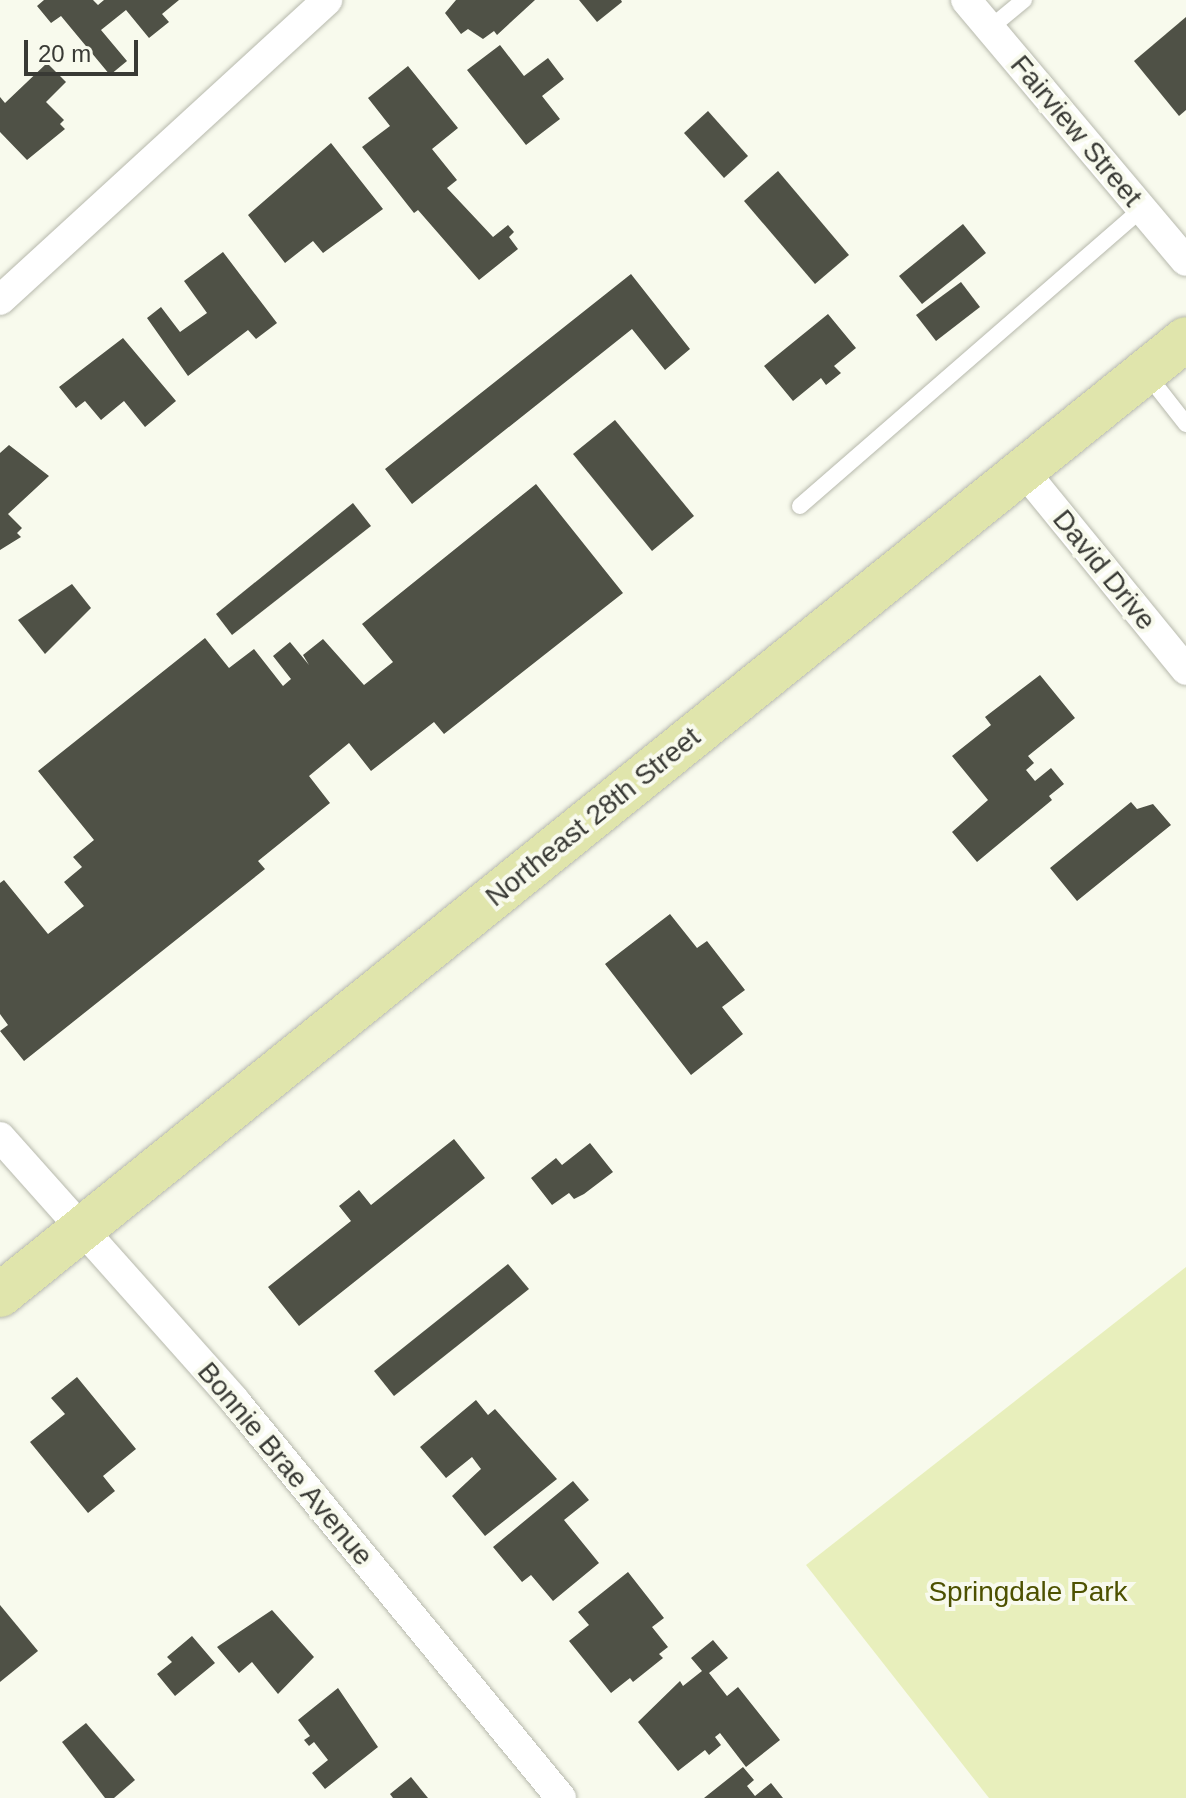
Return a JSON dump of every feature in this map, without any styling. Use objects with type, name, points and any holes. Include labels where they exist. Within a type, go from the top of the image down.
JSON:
[{"type":"main road","name":"Northeast 28th Street","points":[[0,1295],[1186,339]]},
{"type":"street","points":[[0,300],[327,0]]},
{"type":"street","name":"Fairview Street","points":[[966,0],[1186,261]]},
{"type":"street","name":"David Drive","points":[[1023,470],[1186,670]]},
{"type":"street","name":"Bonnie Brae Avenue","points":[[0,1137],[234,1400],[561,1798]]},
{"type":"lane","points":[[990,28],[1024,0]]},
{"type":"lane","points":[[800,506],[1142,209]]},
{"type":"lane","points":[[1145,372],[1186,424]]},
{"type":"green space","name":"Springdale Park","points":[[1186,1267],[1186,1798],[989,1798],[806,1565]]},
{"type":"building","points":[[44,0],[93,0],[98,5],[104,0],[179,0],[162,14],[169,22],[149,38],[126,10],[101,30],[127,61],[110,75],[61,16],[51,23],[37,6]]},
{"type":"building","points":[[456,0],[535,0],[497,35],[494,31],[483,39],[468,29],[461,34],[445,13]]},
{"type":"building","points":[[579,0],[621,0],[622,2],[597,22]]},
{"type":"building","points":[[1186,17],[1186,110],[1179,116],[1134,61]]},
{"type":"building","points":[[500,45],[524,76],[548,58],[564,79],[542,96],[560,119],[526,145],[467,70]]},
{"type":"building","points":[[47,63],[66,82],[46,102],[64,120],[60,124],[65,129],[27,160],[0,132],[0,97],[5,103]]},
{"type":"building","points":[[408,66],[458,128],[432,149],[457,180],[447,188],[493,237],[508,225],[514,232],[509,237],[518,249],[479,280],[418,210],[414,213],[362,147],[390,126],[368,98]]},
{"type":"building","points":[[708,111],[748,156],[724,178],[684,133]]},
{"type":"building","points":[[331,143],[383,209],[323,253],[313,241],[285,263],[248,215]]},
{"type":"building","points":[[778,171],[849,255],[815,284],[744,201]]},
{"type":"building","points":[[963,224],[986,253],[922,304],[899,276]]},
{"type":"building","points":[[223,252],[277,323],[256,339],[248,330],[188,376],[147,318],[161,307],[180,332],[207,313],[184,281]]},
{"type":"building","points":[[631,274],[690,349],[665,370],[632,329],[412,504],[385,469]]},
{"type":"building","points":[[961,282],[980,307],[936,341],[916,315]]},
{"type":"building","points":[[828,314],[856,348],[834,366],[841,373],[826,385],[821,378],[793,401],[764,366]]},
{"type":"building","points":[[123,338],[176,401],[145,427],[124,401],[101,420],[85,401],[76,408],[59,387]]},
{"type":"building","points":[[615,420],[694,516],[652,551],[573,454]]},
{"type":"building","points":[[9,445],[49,476],[8,514],[22,528],[17,533],[21,537],[0,550],[0,453]]},
{"type":"building","points":[[536,484],[623,593],[444,734],[434,722],[371,771],[349,743],[309,776],[330,803],[258,861],[265,869],[24,1061],[0,1031],[8,1025],[0,1014],[0,883],[4,880],[48,934],[84,906],[64,882],[82,867],[73,857],[94,840],[38,771],[205,638],[229,668],[254,649],[283,686],[291,679],[273,656],[290,642],[309,665],[303,655],[323,639],[364,685],[393,662],[362,624]]},
{"type":"building","points":[[353,503],[371,526],[232,635],[216,614]]},
{"type":"building","points":[[72,584],[91,608],[45,654],[18,620]]},
{"type":"building","points":[[1040,675],[1075,718],[1028,756],[1034,763],[1026,770],[1035,781],[1051,768],[1064,784],[1049,796],[1052,800],[977,862],[952,832],[988,800],[952,756],[991,725],[985,717]]},
{"type":"building","points":[[1131,802],[1137,809],[1153,804],[1171,825],[1077,901],[1050,868]]},
{"type":"building","points":[[670,914],[697,948],[707,941],[745,990],[722,1007],[743,1034],[691,1075],[605,964]]},
{"type":"building","points":[[454,1139],[485,1178],[299,1326],[268,1287],[351,1221],[339,1206],[359,1190],[371,1205]]},
{"type":"building","points":[[590,1143],[613,1172],[584,1194],[574,1199],[569,1193],[552,1205],[531,1178],[556,1158],[562,1165]]},
{"type":"building","points":[[508,1264],[529,1289],[394,1396],[374,1371]]},
{"type":"building","points":[[77,1377],[136,1449],[103,1476],[115,1491],[88,1513],[30,1442],[65,1414],[51,1398]]},
{"type":"building","points":[[476,1400],[488,1415],[495,1409],[557,1479],[485,1536],[452,1496],[481,1469],[472,1457],[446,1478],[420,1447]]},
{"type":"building","points":[[573,1481],[589,1500],[564,1520],[599,1563],[553,1601],[531,1575],[522,1582],[493,1547]]},
{"type":"building","points":[[628,1572],[664,1618],[652,1627],[668,1647],[659,1654],[663,1658],[633,1682],[630,1678],[611,1693],[569,1641],[589,1625],[578,1612]]},
{"type":"building","points":[[0,1605],[38,1651],[0,1682]]},
{"type":"building","points":[[272,1610],[314,1657],[278,1694],[252,1662],[239,1673],[217,1647]]},
{"type":"building","points":[[192,1636],[215,1663],[175,1696],[157,1674],[172,1662],[167,1657]]},
{"type":"building","points":[[713,1640],[728,1658],[709,1673],[727,1696],[738,1687],[780,1740],[746,1767],[720,1733],[715,1737],[721,1745],[709,1755],[705,1750],[678,1771],[638,1722],[680,1681],[683,1686],[702,1671],[691,1658]]},
{"type":"building","points":[[338,1688],[378,1747],[325,1789],[312,1773],[328,1760],[314,1742],[309,1746],[304,1740],[310,1736],[298,1720]]},
{"type":"building","points":[[86,1723],[135,1780],[114,1798],[105,1798],[62,1742]]},
{"type":"building","points":[[743,1767],[754,1780],[747,1786],[755,1796],[771,1783],[783,1798],[704,1798]]},
{"type":"building","points":[[411,1777],[428,1798],[393,1798],[390,1794]]}]
